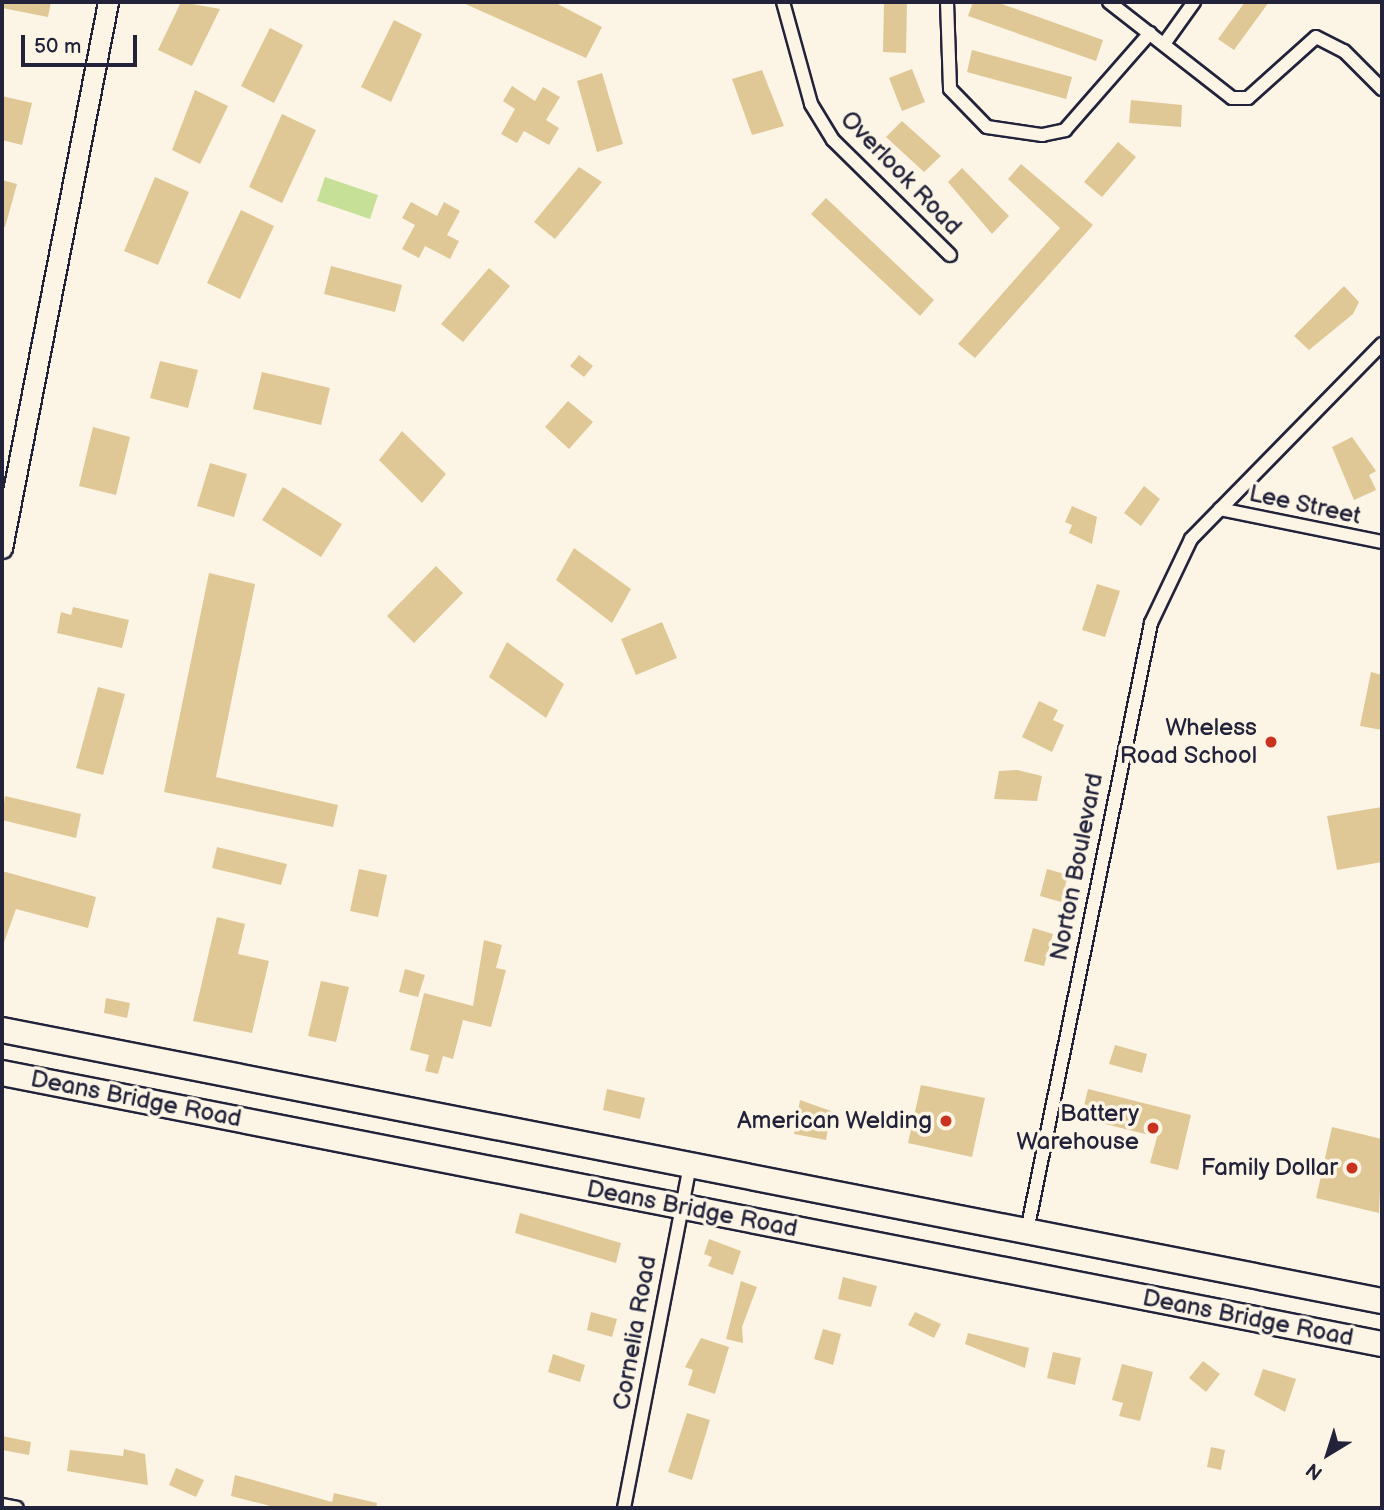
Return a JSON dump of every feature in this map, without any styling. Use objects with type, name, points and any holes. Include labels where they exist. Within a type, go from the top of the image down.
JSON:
[{"type":"highway","name":"Deans Bridge Road","points":[[2,1030],[1382,1301]]},
{"type":"highway","name":"Deans Bridge Road","points":[[2,1073],[1382,1344]]},
{"type":"street","points":[[2,548],[108,2]]},
{"type":"street","name":"Overlook Road","points":[[783,2],[811,104],[833,140],[950,255]]},
{"type":"street","points":[[947,2],[950,89],[987,127],[1042,135],[1065,130],[1150,33]]},
{"type":"street","points":[[1112,2],[1240,100],[1316,37],[1344,51],[1382,89]]},
{"type":"street","points":[[1164,44],[1194,2]]},
{"type":"street","name":"Norton Boulevard","points":[[1027,1231],[1151,623],[1191,540],[1382,344]]},
{"type":"street","name":"Lee Street","points":[[1220,509],[1382,542]]},
{"type":"street","name":"Cornelia Road","points":[[624,1508],[690,1166]]},
{"type":"street","points":[[2,1505],[17,1508]]},
{"type":"green space","points":[[325,177],[378,195],[370,219],[317,201]]},
{"type":"building","points":[[2,2],[51,2],[48,17],[2,8]]},
{"type":"building","points":[[181,2],[220,9],[192,66],[158,50]]},
{"type":"building","points":[[461,2],[554,2],[602,27],[586,58]]},
{"type":"building","points":[[884,2],[907,2],[906,53],[883,52]]},
{"type":"building","points":[[973,2],[996,2],[1103,40],[1096,61],[968,16]]},
{"type":"building","points":[[1245,2],[1269,2],[1234,50],[1218,39]]},
{"type":"building","points":[[394,20],[422,34],[391,102],[361,87]]},
{"type":"building","points":[[270,28],[303,45],[274,103],[241,86]]},
{"type":"building","points":[[972,50],[1072,77],[1066,99],[967,72]]},
{"type":"building","points":[[912,69],[925,102],[902,111],[889,78]]},
{"type":"building","points":[[762,70],[784,126],[752,135],[732,79]]},
{"type":"building","points":[[602,73],[623,144],[597,152],[577,81]]},
{"type":"building","points":[[512,86],[535,101],[543,87],[560,97],[546,120],[559,128],[549,145],[524,131],[517,143],[501,134],[515,109],[503,101]]},
{"type":"building","points":[[195,90],[228,106],[200,164],[172,150]]},
{"type":"building","points":[[2,96],[32,103],[22,145],[2,140]]},
{"type":"building","points":[[1131,100],[1182,105],[1181,127],[1129,123]]},
{"type":"building","points":[[282,114],[316,130],[282,203],[249,187]]},
{"type":"building","points":[[902,121],[941,156],[924,172],[886,137]]},
{"type":"building","points":[[1118,142],[1136,157],[1102,197],[1084,182]]},
{"type":"building","points":[[1021,164],[1093,225],[975,358],[958,344],[1060,228],[1008,179]]},
{"type":"building","points":[[579,167],[602,182],[555,239],[534,222]]},
{"type":"building","points":[[962,168],[1009,216],[992,234],[948,182]]},
{"type":"building","points":[[155,177],[189,192],[158,265],[124,251]]},
{"type":"building","points":[[2,180],[17,184],[5,227],[2,227]]},
{"type":"building","points":[[826,198],[934,300],[920,316],[811,214]]},
{"type":"building","points":[[411,202],[437,216],[444,202],[460,211],[447,235],[459,241],[450,259],[425,246],[419,258],[402,249],[415,225],[402,218]]},
{"type":"building","points":[[241,210],[274,226],[240,299],[207,283]]},
{"type":"building","points":[[331,266],[402,285],[395,312],[324,294]]},
{"type":"building","points":[[489,268],[510,286],[463,342],[441,324]]},
{"type":"building","points":[[1344,286],[1359,302],[1353,314],[1309,350],[1294,336]]},
{"type":"building","points":[[579,355],[593,366],[584,377],[570,366]]},
{"type":"building","points":[[160,361],[198,370],[188,408],[150,398]]},
{"type":"building","points":[[262,372],[330,388],[321,425],[253,409]]},
{"type":"building","points":[[568,401],[593,422],[569,449],[545,427]]},
{"type":"building","points":[[93,427],[130,437],[116,495],[79,486]]},
{"type":"building","points":[[402,431],[446,474],[422,503],[379,460]]},
{"type":"building","points":[[1352,437],[1376,471],[1369,475],[1376,490],[1354,500],[1332,447]]},
{"type":"building","points":[[210,463],[247,474],[234,517],[197,506]]},
{"type":"building","points":[[1144,486],[1160,499],[1141,526],[1124,513]]},
{"type":"building","points":[[283,487],[342,524],[321,557],[262,520]]},
{"type":"building","points":[[1072,506],[1097,517],[1092,544],[1069,533],[1072,525],[1065,522]]},
{"type":"building","points":[[574,548],[631,589],[612,623],[556,580]]},
{"type":"building","points":[[436,566],[463,593],[414,643],[387,616]]},
{"type":"building","points":[[209,573],[255,584],[216,777],[338,805],[333,827],[164,792]]},
{"type":"building","points":[[1097,584],[1120,591],[1105,637],[1082,630]]},
{"type":"building","points":[[73,607],[129,620],[122,648],[57,633],[61,612],[71,615]]},
{"type":"building","points":[[662,622],[677,658],[636,675],[621,639]]},
{"type":"building","points":[[507,642],[564,684],[546,718],[489,677]]},
{"type":"building","points":[[1371,672],[1382,675],[1382,730],[1360,726]]},
{"type":"building","points":[[98,687],[125,694],[103,775],[76,768]]},
{"type":"building","points":[[1039,701],[1058,710],[1053,720],[1064,725],[1052,752],[1022,737]]},
{"type":"building","points":[[1017,770],[1042,776],[1037,801],[994,799],[999,771]]},
{"type":"building","points":[[5,796],[81,814],[76,838],[2,820]]},
{"type":"building","points":[[1382,807],[1382,862],[1337,870],[1327,816]]},
{"type":"building","points":[[217,847],[287,864],[281,885],[212,868]]},
{"type":"building","points":[[359,869],[387,875],[378,917],[350,911]]},
{"type":"building","points":[[1047,869],[1068,875],[1061,902],[1040,896]]},
{"type":"building","points":[[2,871],[96,897],[88,928],[16,909],[2,948]]},
{"type":"building","points":[[217,917],[245,924],[238,954],[269,961],[252,1033],[193,1021]]},
{"type":"building","points":[[1033,928],[1053,934],[1044,966],[1024,961]]},
{"type":"building","points":[[484,940],[502,945],[496,968],[506,970],[491,1027],[463,1020],[453,1059],[443,1056],[438,1074],[425,1071],[429,1055],[410,1050],[424,993],[473,1006]]},
{"type":"building","points":[[405,969],[425,975],[418,997],[399,992]]},
{"type":"building","points":[[321,981],[349,987],[336,1042],[308,1036]]},
{"type":"building","points":[[106,998],[130,1003],[127,1018],[104,1013]]},
{"type":"building","points":[[1115,1045],[1147,1054],[1142,1073],[1109,1064]]},
{"type":"building","name":"American Welding","points":[[921,1085],[985,1098],[972,1157],[908,1143]]},
{"type":"building","points":[[607,1089],[645,1098],[640,1119],[603,1110]]},
{"type":"building","name":"Battery Warehouse","points":[[1088,1089],[1191,1115],[1178,1170],[1150,1163],[1157,1137],[1081,1118]]},
{"type":"building","points":[[800,1100],[831,1111],[826,1140],[794,1134]]},
{"type":"building","name":"Family Dollar","points":[[1332,1127],[1382,1139],[1379,1213],[1316,1198]]},
{"type":"building","points":[[520,1213],[621,1243],[616,1263],[515,1233]]},
{"type":"building","points":[[709,1239],[741,1251],[733,1275],[708,1266],[712,1257],[704,1254]]},
{"type":"building","points":[[843,1277],[877,1286],[871,1307],[838,1299]]},
{"type":"building","points":[[741,1281],[757,1287],[742,1327],[743,1343],[726,1339]]},
{"type":"building","points":[[591,1312],[617,1319],[612,1337],[587,1330]]},
{"type":"building","points":[[915,1312],[941,1324],[934,1338],[908,1325]]},
{"type":"building","points":[[823,1329],[841,1334],[833,1365],[814,1359]]},
{"type":"building","points":[[968,1333],[1029,1348],[1025,1368],[965,1344]]},
{"type":"building","points":[[701,1338],[729,1347],[715,1394],[688,1385],[693,1370],[685,1367]]},
{"type":"building","points":[[1053,1352],[1081,1358],[1075,1385],[1047,1378]]},
{"type":"building","points":[[553,1354],[585,1365],[580,1382],[548,1372]]},
{"type":"building","points":[[1203,1361],[1220,1374],[1206,1392],[1189,1378]]},
{"type":"building","points":[[1122,1364],[1153,1372],[1140,1421],[1119,1416],[1123,1403],[1112,1400]]},
{"type":"building","points":[[1263,1369],[1296,1379],[1285,1412],[1254,1395]]},
{"type":"building","points":[[687,1413],[710,1420],[692,1480],[668,1472]]},
{"type":"building","points":[[2,1436],[31,1442],[29,1455],[2,1450]]},
{"type":"building","points":[[1211,1447],[1225,1450],[1221,1470],[1207,1467]]},
{"type":"building","points":[[124,1449],[145,1454],[148,1485],[67,1471],[70,1450],[123,1456]]},
{"type":"building","points":[[176,1468],[204,1480],[196,1497],[169,1485]]},
{"type":"building","points":[[235,1475],[332,1502],[334,1493],[377,1503],[376,1508],[278,1508],[231,1496]]},
{"type":"place","name":"Wheless Road School","points":[[1271,742]]},
{"type":"place","name":"American Welding","points":[[946,1121]]},
{"type":"place","name":"Battery Warehouse","points":[[1153,1128]]},
{"type":"place","name":"Family Dollar","points":[[1352,1168]]}]
